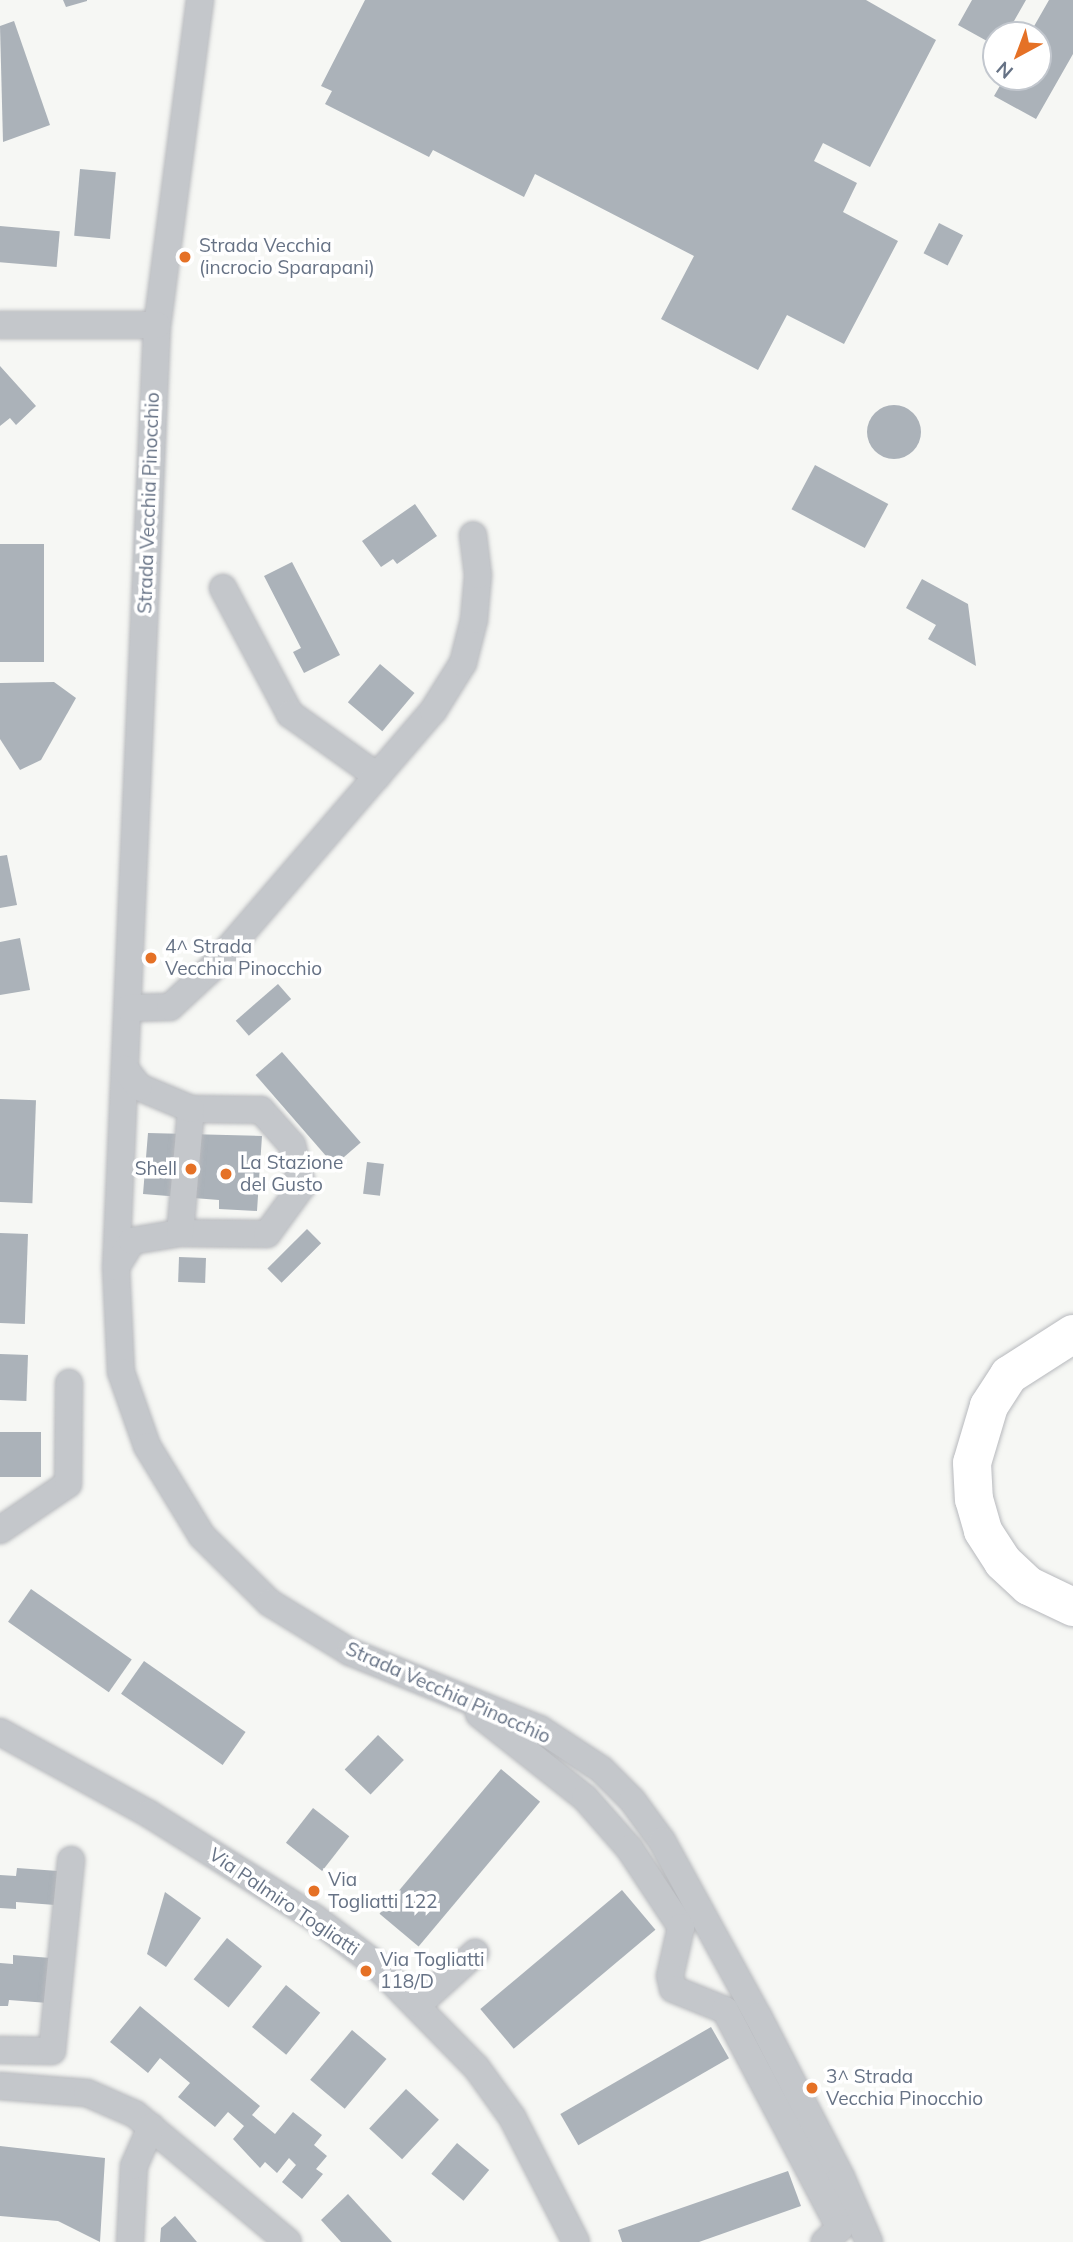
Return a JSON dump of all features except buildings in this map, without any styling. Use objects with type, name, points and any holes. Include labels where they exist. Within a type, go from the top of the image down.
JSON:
[{"type":"highway","points":[[1073,1334],[1009,1375],[989,1406],[972,1463],[974,1499],[984,1531],[1003,1562],[1029,1586],[1073,1607]]},
{"type":"street","name":"Strada Vecchia Pinocchio","points":[[200,0],[156,325],[116,1267],[121,1372],[147,1446],[202,1536],[270,1603],[350,1652],[540,1730],[601,1769],[632,1800],[662,1840],[758,2016],[848,2233]]},
{"type":"street","points":[[0,325],[156,325]]},
{"type":"street","points":[[129,1008],[170,1007],[210,970],[433,711],[463,663],[474,620],[478,575],[473,535]]},
{"type":"street","points":[[223,587],[290,714],[377,776]]},
{"type":"street","points":[[116,1267],[131,1241],[180,1233],[267,1234],[302,1186],[292,1145],[261,1110],[191,1109],[139,1087],[125,1069]]},
{"type":"street","points":[[180,1233],[191,1109]]},
{"type":"street","points":[[0,1530],[68,1484],[69,1383]]},
{"type":"street","points":[[456,1695],[585,1798],[629,1848],[681,1927],[670,1976],[673,1990],[725,2010],[848,2233]]},
{"type":"street","name":"Via Palmiro Togliatti","points":[[0,1731],[149,1814],[315,1918],[419,2004],[476,2067],[512,2117],[576,2242]]},
{"type":"street","points":[[0,2050],[52,2051],[71,1860]]},
{"type":"street","points":[[419,2004],[475,1953]]},
{"type":"street","points":[[0,2086],[87,2093],[135,2114],[288,2242]]},
{"type":"street","points":[[130,2242],[134,2166],[151,2127]]},
{"type":"place","name":"Strada Vecchia (incrocio Sparapani)","points":[[185,257]]},
{"type":"place","name":"4^ Strada Vecchia Pinocchio","points":[[151,958]]},
{"type":"place","name":"Shell","points":[[191,1169]]},
{"type":"place","name":"La Stazione del Gusto","points":[[226,1174]]},
{"type":"place","name":"Via Togliatti 122","points":[[314,1891]]},
{"type":"place","name":"Via Togliatti 118/D","points":[[366,1971]]},
{"type":"place","name":"3^ Strada Vecchia Pinocchio","points":[[812,2088]]}]
